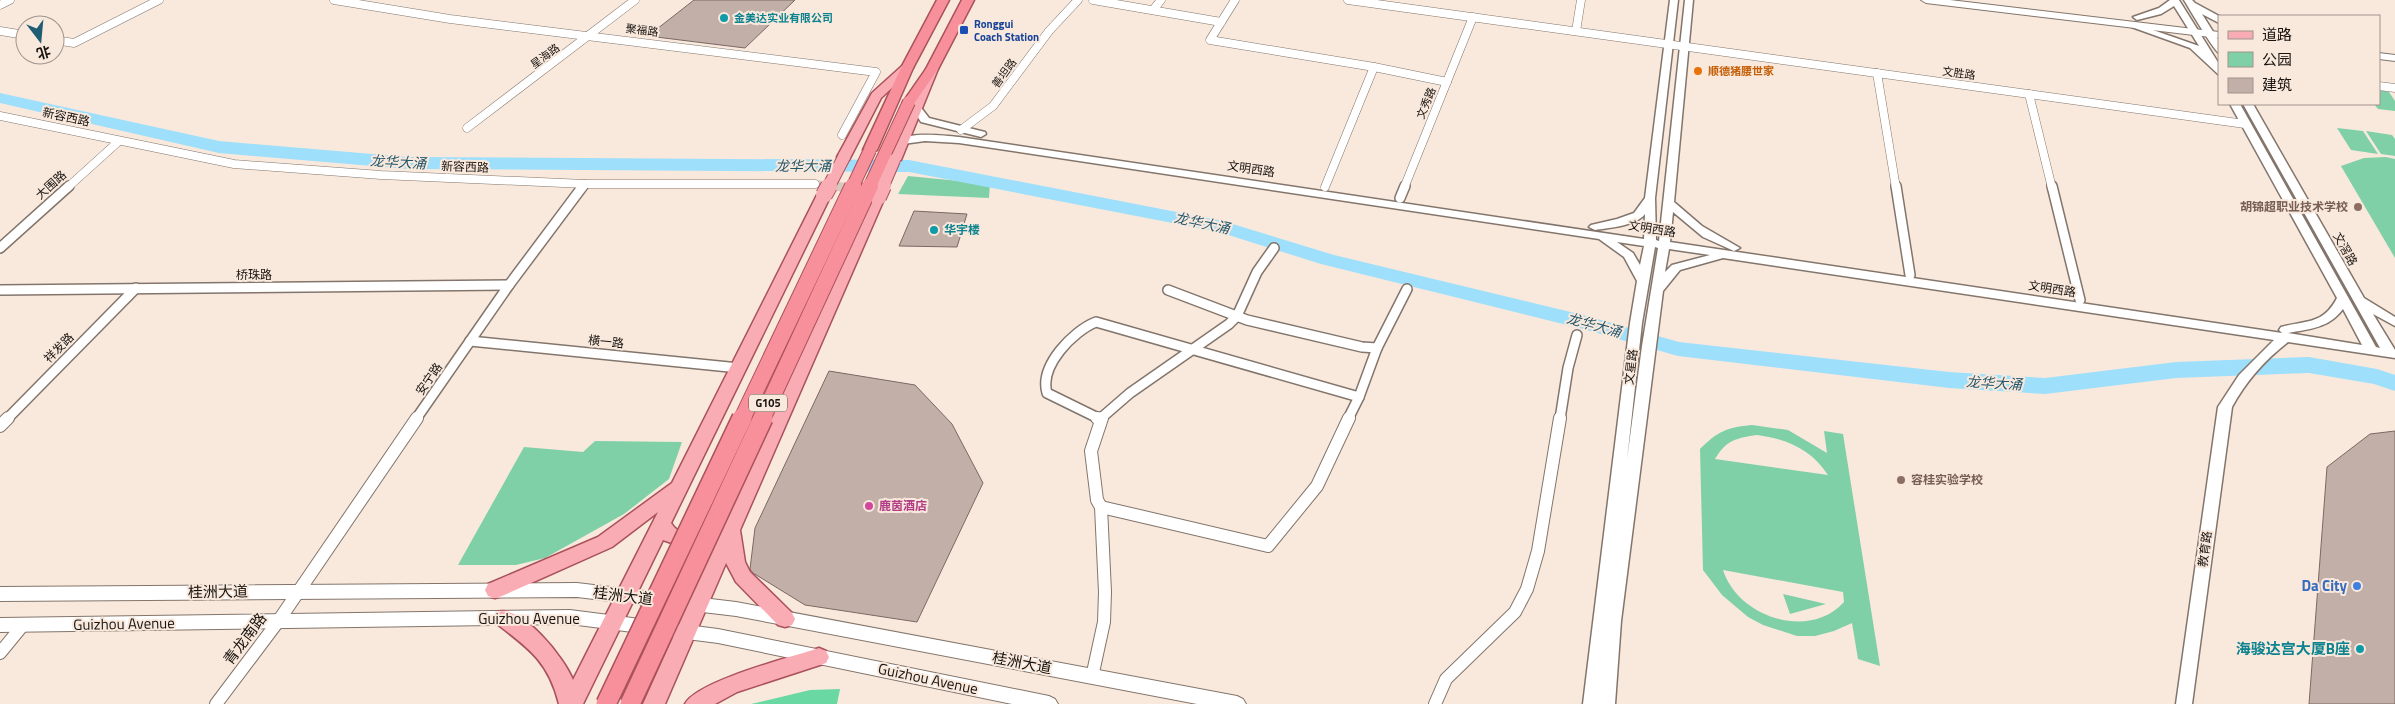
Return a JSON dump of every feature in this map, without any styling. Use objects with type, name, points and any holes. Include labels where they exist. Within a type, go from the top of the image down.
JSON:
[{"type":"highway","name":"G105","points":[[606,704],[870,150],[907,68],[943,0]]},
{"type":"highway","points":[[932,69],[968,0]]},
{"type":"highway","name":"G105","points":[[630,704],[669,615],[913,105]]},
{"type":"main road","points":[[1926,0],[2125,24],[2193,28]]},
{"type":"main road","points":[[1995,0],[2137,17],[2212,32]]},
{"type":"main road","points":[[2380,47],[2395,49]]},
{"type":"main road","points":[[2380,56],[2395,58]]},
{"type":"main road","points":[[571,704],[627,596],[739,368],[820,189],[844,157],[876,96],[907,68]]},
{"type":"main road","points":[[654,704],[695,606],[903,141],[913,105],[932,69]]},
{"type":"main road","points":[[495,590],[605,542],[681,485]]},
{"type":"main road","points":[[662,525],[670,536],[689,542],[719,532],[732,524]]},
{"type":"main road","points":[[732,524],[735,562],[742,577],[785,619]]},
{"type":"main road","name":"桂洲大道","points":[[0,594],[576,590],[736,610],[1237,704]]},
{"type":"main road","name":"Guizhou Avenue","points":[[0,625],[277,623],[570,617],[684,631],[1050,704]]},
{"type":"main road","points":[[504,618],[536,642],[554,660],[565,680],[571,704]]},
{"type":"main road","points":[[696,704],[731,685],[819,657]]},
{"type":"street","points":[[0,5],[10,0]]},
{"type":"street","points":[[65,42],[74,43],[159,0]]},
{"type":"street","name":"聚福路","points":[[334,0],[450,19],[592,34],[876,72],[842,135]]},
{"type":"street","name":"星海路","points":[[467,128],[635,0]]},
{"type":"street","name":"善坦路","points":[[961,130],[993,106],[1049,31],[1078,0]]},
{"type":"street","points":[[1093,0],[1221,22]]},
{"type":"street","points":[[1154,10],[1162,0]]},
{"type":"street","points":[[1235,0],[1210,40],[1374,67],[1447,82]]},
{"type":"street","name":"文胜路","points":[[1348,0],[2245,124]]},
{"type":"street","points":[[1576,31],[1581,0]]},
{"type":"street","name":"文星路","points":[[1592,704],[1642,339],[1643,281],[1650,239],[1650,198],[1674,0]]},
{"type":"street","name":"文星路","points":[[1642,339],[1658,289],[1689,0]]},
{"type":"street","points":[[2137,17],[2156,14],[2169,9],[2175,0],[2217,68]]},
{"type":"street","points":[[2189,1],[2218,19]]},
{"type":"street","points":[[2189,1],[2212,32],[2218,47]]},
{"type":"street","name":"文秀路","points":[[1400,198],[1473,17]]},
{"type":"street","points":[[2125,24],[2193,46],[2217,68]]},
{"type":"street","points":[[0,31],[15,33]]},
{"type":"street","points":[[1324,187],[1374,67]]},
{"type":"street","points":[[1877,73],[1910,275]]},
{"type":"street","points":[[2380,86],[2395,88]]},
{"type":"street","points":[[2029,94],[2080,300]]},
{"type":"street","name":"文明西路","points":[[913,105],[925,120],[961,130],[1650,239],[2080,300],[2285,333]]},
{"type":"street","name":"文滘路","points":[[2236,105],[2370,346]]},
{"type":"street","name":"文滘路","points":[[2249,105],[2357,298],[2392,351]]},
{"type":"street","name":"新容西路","points":[[0,116],[234,164],[381,176],[584,184],[820,189]]},
{"type":"street","name":"文明西路","points":[[903,141],[925,138],[959,140],[1597,230]]},
{"type":"street","name":"大围路","points":[[0,248],[119,141]]},
{"type":"street","name":"安宁路","points":[[297,591],[509,285],[584,184]]},
{"type":"street","points":[[1597,230],[1638,215],[1650,198]]},
{"type":"street","points":[[1667,201],[1705,234],[1735,251]]},
{"type":"street","points":[[1597,230],[1629,255],[1643,281]]},
{"type":"street","points":[[1092,677],[1104,622],[1105,592],[1101,507],[1096,500],[1092,451],[1100,419],[1138,388],[1229,324],[1237,316],[1257,272],[1274,248]]},
{"type":"street","points":[[1658,289],[1676,267],[1735,251]]},
{"type":"street","name":"文明西路","points":[[1735,251],[2285,333],[2392,351]]},
{"type":"street","name":"桥珠路","points":[[0,290],[509,285]]},
{"type":"street","name":"祥发路","points":[[0,426],[136,288]]},
{"type":"street","points":[[1101,507],[1268,546],[1317,486],[1326,463],[1359,397],[1377,348],[1407,289]]},
{"type":"street","points":[[1168,290],[1237,316],[1362,347],[1377,348]]},
{"type":"street","points":[[2285,333],[2323,322],[2336,313],[2343,298]]},
{"type":"street","points":[[2357,298],[2395,322]]},
{"type":"street","points":[[1100,419],[1047,393],[1044,381],[1058,354],[1092,322],[1107,323],[1359,397]]},
{"type":"street","name":"教育路","points":[[2184,704],[2225,407],[2231,395],[2263,354],[2285,333]]},
{"type":"street","points":[[1435,704],[1446,678],[1515,612],[1527,589],[1538,551],[1568,368],[1577,335]]},
{"type":"street","points":[[1607,704],[1613,621],[1642,339]]},
{"type":"street","name":"横一路","points":[[470,341],[739,368]]},
{"type":"street","name":"青龙南路","points":[[216,704],[277,623],[297,591]]},
{"type":"street","points":[[0,654],[23,625]]},
{"type":"green space","points":[[2380,90],[2389,92],[2395,101],[2395,111],[2378,109],[2375,105],[2380,105]]},
{"type":"green space","points":[[2337,128],[2363,131],[2378,154],[2351,150]]},
{"type":"green space","points":[[2366,131],[2392,135],[2395,139],[2395,156],[2381,154]]},
{"type":"green space","points":[[2386,157],[2395,159],[2395,258],[2341,166],[2364,158]]},
{"type":"green space","points":[[908,176],[990,184],[989,198],[898,194]]},
{"type":"green space","points":[[1752,425],[1788,430],[1827,453],[1824,431],[1843,434],[1880,666],[1858,659],[1852,623],[1834,631],[1815,636],[1797,636],[1763,625],[1748,617],[1722,595],[1703,570],[1700,449],[1723,431]],"holes":[[[1757,435],[1778,439],[1806,452],[1814,458],[1828,475],[1715,459],[1723,448],[1733,441]],[[1723,570],[1843,592],[1844,602],[1829,614],[1812,620],[1794,621],[1776,618],[1759,611],[1743,600],[1731,586]]]},
{"type":"green space","points":[[595,441],[682,442],[669,479],[624,514],[545,558],[516,565],[458,565],[524,447],[583,452]]},
{"type":"green space","points":[[1783,594],[1826,604],[1790,614]]},
{"type":"green space","points":[[840,689],[837,704],[751,704],[810,690]]},
{"type":"building","name":"金美达实业有限公司","points":[[694,0],[795,0],[745,48],[648,36]]},
{"type":"building","name":"华宇楼","points":[[914,211],[967,214],[957,247],[899,246]]},
{"type":"building","name":"鹿茵酒店","points":[[829,371],[915,385],[952,424],[983,483],[917,622],[805,605],[753,573],[750,569],[755,528]]},
{"type":"building","name":"Da City","points":[[2395,431],[2395,704],[2309,704],[2327,467],[2370,434]]},
{"type":"waterway","name":"龙华大涌","points":[[0,98],[219,147],[408,163],[909,166],[1223,227],[1328,260],[1587,323],[1678,349],[1949,380],[2045,386],[2176,370],[2309,365],[2377,377],[2395,383]]},
{"type":"tunnel","points":[[815,184],[846,188]]},
{"type":"tunnel","points":[[835,186],[857,189]]},
{"type":"place","name":"金美达实业有限公司","points":[[724,18]]},
{"type":"place","name":"Ronggui Coach Station","points":[[964,30]]},
{"type":"place","name":"顺德猪腰世家","points":[[1698,71]]},
{"type":"place","name":"胡锦超职业技术学校","points":[[2358,207]]},
{"type":"place","name":"华宇楼","points":[[934,230]]},
{"type":"place","name":"容桂实验学校","points":[[1901,480]]},
{"type":"place","name":"鹿茵酒店","points":[[869,506]]},
{"type":"place","name":"Da City","points":[[2357,586]]},
{"type":"place","name":"海骏达宫大厦B座","points":[[2360,649]]}]
